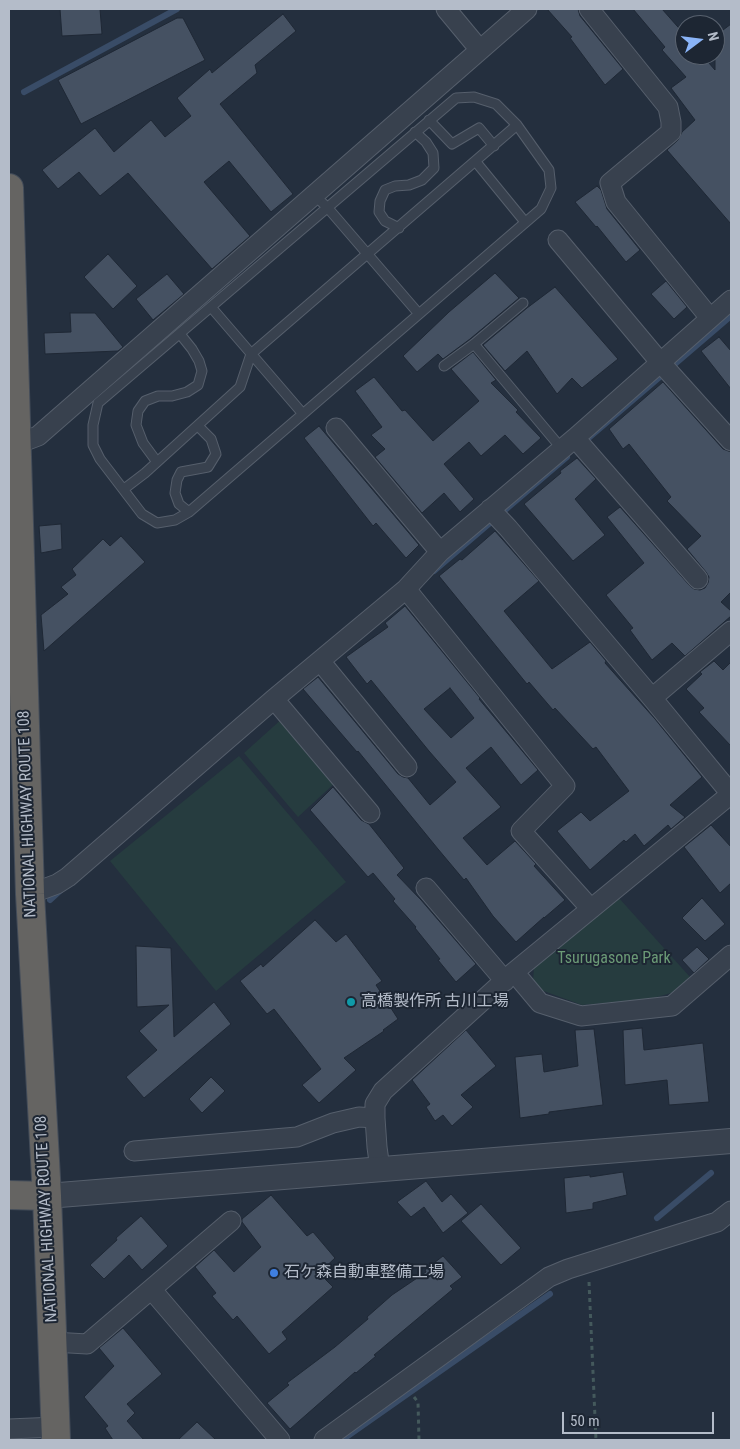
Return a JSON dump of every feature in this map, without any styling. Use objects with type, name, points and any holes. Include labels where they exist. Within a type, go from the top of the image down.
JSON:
[{"type":"highway","name":"NATIONAL HIGHWAY ROUTE 108","points":[[9,188],[30,894],[56,1433]]},
{"type":"highway","points":[[9,1195],[46,1196]]},
{"type":"street","points":[[446,9],[480,50]]},
{"type":"street","points":[[17,444],[38,436],[321,201],[480,50],[527,9]]},
{"type":"street","points":[[589,9],[668,106],[671,122],[671,132],[610,183],[616,202],[710,318]]},
{"type":"street","points":[[558,240],[668,371],[731,442]]},
{"type":"street","points":[[30,894],[57,884],[68,877],[274,699],[406,589],[440,552],[577,446],[668,371],[710,318],[731,300]]},
{"type":"street","points":[[336,428],[440,552]]},
{"type":"street","points":[[577,446],[698,578]]},
{"type":"street","points":[[380,1169],[375,1118],[376,1104],[384,1091],[510,977],[731,794],[652,698],[492,511]]},
{"type":"street","points":[[406,589],[565,786],[521,831],[591,909]]},
{"type":"street","points":[[652,698],[731,630]]},
{"type":"street","points":[[320,661],[407,767]]},
{"type":"street","points":[[274,699],[370,813]]},
{"type":"street","points":[[426,888],[510,977],[540,1003],[581,1016],[672,1006],[731,956]]},
{"type":"street","points":[[134,1151],[296,1138],[333,1123],[358,1117],[375,1118]]},
{"type":"street","points":[[46,1196],[731,1141]]},
{"type":"street","points":[[324,1440],[549,1277],[717,1222],[731,1212]]},
{"type":"street","points":[[53,1342],[87,1344],[231,1220]]},
{"type":"street","points":[[152,1290],[280,1440]]},
{"type":"street","points":[[9,1429],[56,1433]]},
{"type":"lane","points":[[474,97],[496,104],[518,125],[549,170],[551,188],[541,209],[189,512],[175,520],[157,523],[142,514],[100,459],[93,445],[93,425],[98,403],[211,307],[321,201],[415,132],[456,98],[474,97]]},
{"type":"lane","points":[[429,120],[452,144],[479,128],[494,146]]},
{"type":"lane","points":[[124,489],[240,388],[251,354],[518,125]]},
{"type":"lane","points":[[399,228],[385,222],[378,212],[385,190],[422,180],[434,168],[433,153],[426,142],[415,132]]},
{"type":"lane","points":[[476,162],[525,222]]},
{"type":"lane","points":[[321,201],[419,314]]},
{"type":"lane","points":[[444,366],[474,344],[523,303]]},
{"type":"lane","points":[[211,307],[303,414]]},
{"type":"lane","points":[[157,462],[142,444],[136,425],[138,411],[145,401],[158,396],[172,396],[187,392],[198,385],[202,371],[200,361],[180,334]]},
{"type":"lane","points":[[474,344],[577,446]]},
{"type":"lane","points":[[189,512],[180,504],[175,493],[180,472],[208,466],[216,454],[211,439],[198,426]]},
{"type":"path","points":[[584,1264],[590,1284],[596,1440]]},
{"type":"path","points":[[418,1402],[419,1440]]},
{"type":"green space","points":[[284,717],[337,781],[298,817],[244,753]]},
{"type":"green space","points":[[239,756],[346,882],[216,991],[110,861]]},
{"type":"green space","name":"Tsurugasone Park","points":[[618,897],[690,977],[678,991],[650,999],[582,1005],[541,990],[533,981],[534,967]]},
{"type":"building","points":[[60,9],[100,9],[102,34],[62,36]]},
{"type":"building","points":[[547,9],[578,9],[580,16],[623,69],[605,85],[570,38],[572,37]]},
{"type":"building","points":[[633,9],[662,9],[675,24],[675,65],[662,50],[665,47]]},
{"type":"building","points":[[283,14],[296,31],[255,65],[257,73],[220,104],[293,194],[271,212],[229,161],[204,182],[250,236],[212,269],[128,173],[100,196],[79,172],[58,189],[42,170],[95,128],[114,152],[151,120],[165,137],[191,116],[177,98],[210,69],[212,73]]},
{"type":"building","points":[[177,18],[183,18],[205,60],[81,124],[58,80]]},
{"type":"building","points":[[731,24],[731,224],[667,150],[695,120],[671,88],[686,77],[675,65],[711,65],[715,70],[715,65],[725,65],[725,28]]},
{"type":"building","points":[[597,186],[601,190],[607,209],[640,250],[626,262],[575,202]]},
{"type":"building","points":[[108,254],[137,286],[113,309],[84,277]]},
{"type":"building","points":[[495,273],[519,298],[443,359],[438,354],[417,372],[403,356],[449,312]]},
{"type":"building","points":[[167,274],[184,294],[153,320],[136,299]]},
{"type":"building","points":[[666,281],[687,307],[674,319],[651,294]]},
{"type":"building","points":[[555,287],[618,359],[582,388],[572,378],[557,394],[527,351],[505,371],[483,345]]},
{"type":"building","points":[[70,313],[95,313],[123,347],[118,351],[45,354],[44,333],[71,332]]},
{"type":"building","points":[[719,337],[731,351],[731,389],[701,351]]},
{"type":"building","points":[[473,352],[496,380],[491,383],[518,410],[516,412],[541,438],[523,454],[505,435],[481,456],[469,442],[444,464],[474,499],[460,512],[444,493],[422,513],[375,457],[385,449],[371,435],[382,427],[355,391],[374,377],[402,411],[405,410],[433,441],[479,401],[451,369]]},
{"type":"building","points":[[663,382],[723,449],[731,452],[731,592],[721,602],[731,611],[731,616],[685,656],[672,643],[652,660],[630,630],[633,628],[606,595],[644,563],[607,517],[620,507],[694,589],[700,590],[705,588],[709,577],[687,549],[701,536],[667,501],[671,497],[629,444],[623,449],[609,429]]},
{"type":"building","points":[[319,426],[419,545],[406,558],[376,523],[373,526],[304,438]]},
{"type":"building","points":[[577,458],[596,479],[575,499],[605,535],[573,561],[524,504]]},
{"type":"building","points":[[61,524],[62,549],[41,553],[39,526]]},
{"type":"building","points":[[495,531],[539,581],[504,611],[552,669],[590,642],[606,661],[605,663],[655,719],[702,777],[670,805],[685,817],[671,829],[668,825],[644,846],[635,834],[626,842],[624,840],[590,870],[557,831],[581,812],[590,821],[629,791],[596,747],[593,749],[555,708],[553,710],[529,682],[527,684],[439,576],[460,559],[462,560]]},
{"type":"building","points":[[121,536],[145,562],[44,651],[41,615],[68,594],[61,587],[76,575],[72,569],[103,539],[110,546]]},
{"type":"building","points":[[405,606],[538,770],[521,785],[491,747],[466,768],[501,807],[463,838],[487,865],[515,841],[536,864],[534,866],[565,900],[516,942],[493,916],[466,878],[464,880],[358,751],[303,689],[318,677],[398,774],[408,778],[430,805],[456,782],[371,680],[367,684],[346,657],[388,627],[385,623]],"holes":[[[450,688],[474,718],[451,738],[424,709]]]},
{"type":"building","points":[[714,661],[723,670],[731,662],[731,746],[699,712],[704,708],[686,689],[702,674],[700,672]]},
{"type":"building","points":[[333,787],[361,820],[369,824],[404,868],[397,875],[476,964],[456,982],[438,960],[440,959],[416,927],[393,901],[395,899],[373,873],[368,877],[310,810]]},
{"type":"building","points":[[711,825],[731,847],[731,883],[720,893],[684,847]]},
{"type":"building","points":[[702,898],[725,924],[705,941],[682,918]]},
{"type":"building","points":[[315,920],[336,942],[346,934],[382,981],[376,985],[398,1019],[384,1031],[344,1058],[356,1070],[319,1103],[302,1085],[321,1069],[274,1009],[267,1014],[240,981],[261,964],[263,967]]},
{"type":"building","points":[[136,946],[171,948],[174,1037],[214,1002],[231,1024],[144,1098],[126,1077],[157,1050],[139,1031],[169,1005],[137,1007]]},
{"type":"building","points":[[697,947],[709,959],[694,973],[682,960]]},
{"type":"building","points":[[642,1028],[644,1050],[703,1043],[709,1102],[669,1105],[667,1080],[625,1085],[623,1030]]},
{"type":"building","points":[[594,1029],[603,1105],[520,1118],[515,1057],[542,1054],[544,1072],[578,1066],[575,1030]]},
{"type":"building","points":[[466,1030],[496,1066],[461,1095],[473,1107],[452,1126],[443,1115],[435,1121],[426,1107],[430,1104],[412,1080]]},
{"type":"building","points":[[211,1077],[225,1091],[202,1113],[189,1099]]},
{"type":"building","points":[[623,1172],[627,1195],[593,1203],[593,1209],[566,1213],[564,1178],[590,1175],[590,1177]]},
{"type":"building","points":[[426,1181],[442,1202],[451,1194],[468,1213],[443,1233],[424,1207],[411,1217],[397,1202]]},
{"type":"building","points":[[271,1195],[307,1236],[313,1232],[335,1258],[319,1273],[333,1287],[282,1332],[287,1339],[269,1354],[237,1316],[233,1320],[212,1296],[216,1293],[195,1267],[214,1250],[234,1272],[261,1247],[242,1222],[242,1219]]},
{"type":"building","points":[[481,1204],[521,1248],[501,1265],[461,1221]]},
{"type":"building","points":[[141,1216],[168,1246],[142,1270],[129,1255],[104,1279],[90,1265]]},
{"type":"building","points":[[443,1256],[462,1277],[450,1286],[453,1289],[290,1429],[267,1403],[289,1385],[287,1383],[335,1347],[368,1319],[367,1317],[392,1295],[426,1272],[425,1270]]},
{"type":"building","points":[[123,1328],[162,1374],[127,1404],[135,1413],[127,1421],[144,1440],[113,1440],[105,1428],[108,1426],[84,1397],[114,1366],[99,1348]]},
{"type":"building","points":[[197,1422],[216,1440],[178,1440]]},
{"type":"waterway","points":[[24,92],[177,9]]},
{"type":"waterway","points":[[584,442],[731,316]]},
{"type":"waterway","points":[[434,571],[567,457]]},
{"type":"waterway","points":[[50,900],[62,889]]},
{"type":"waterway","points":[[657,1218],[711,1173]]},
{"type":"waterway","points":[[342,1440],[550,1294]]},
{"type":"place","name":"高橋製作所 古川工場","points":[[351,1002]]},
{"type":"place","name":"石ケ森自動車整備工場","points":[[274,1273]]}]
